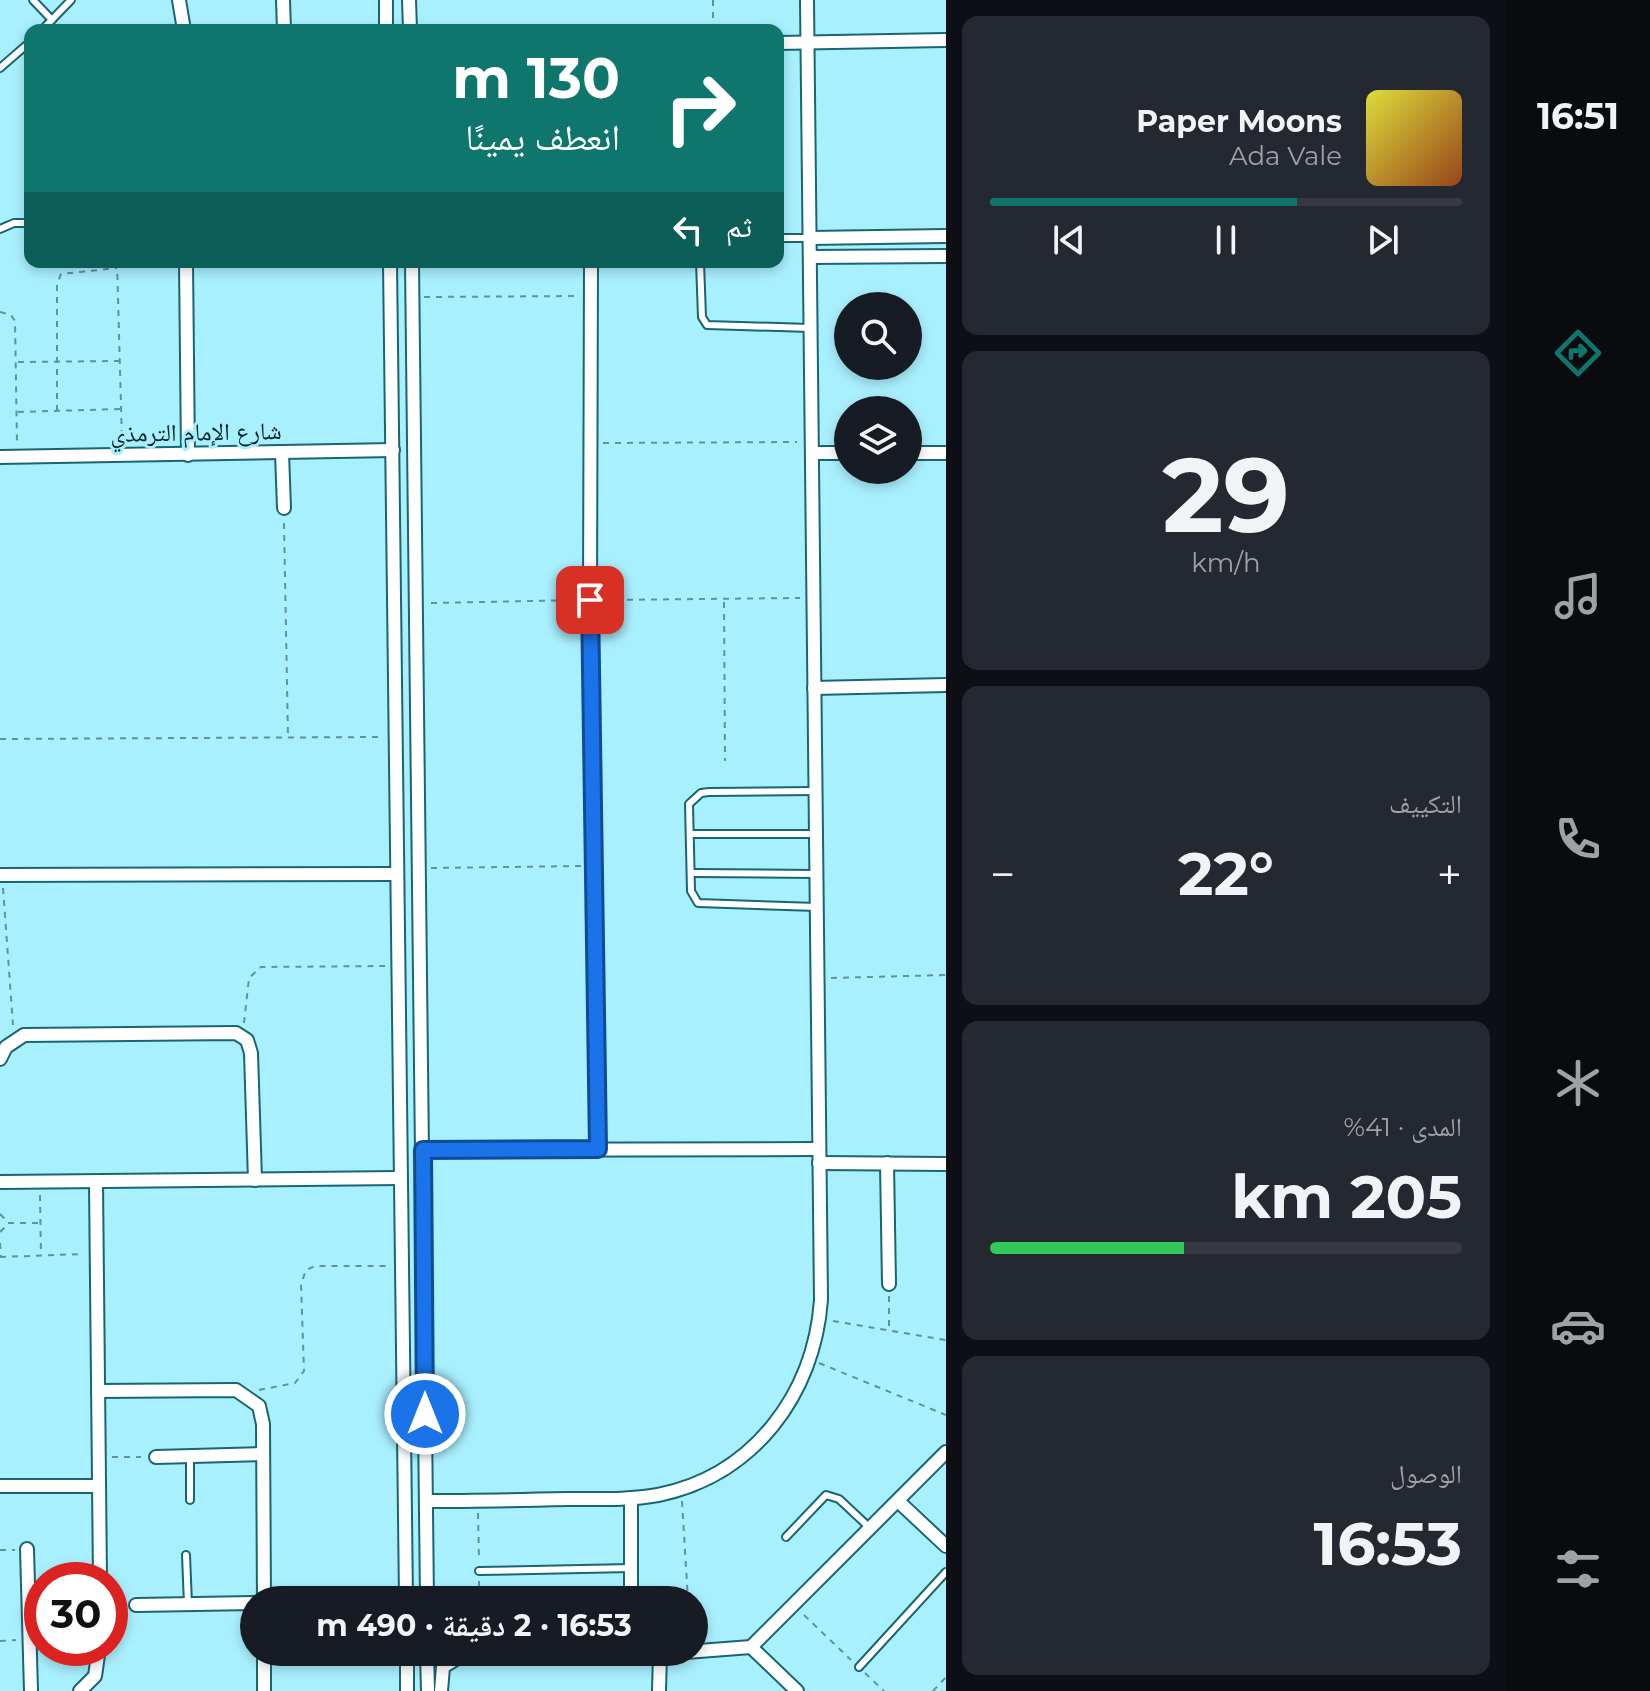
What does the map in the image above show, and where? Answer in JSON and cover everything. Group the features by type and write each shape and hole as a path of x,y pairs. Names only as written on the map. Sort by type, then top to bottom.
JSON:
{"street":[{"path":"179,0 183,24"},
{"path":"283,0 284,24"},
{"path":"386,0 386,24"},
{"path":"426,1501 631,1498 681,1489 706,1479 752,1449 787,1408 811,1360 820,1319 807,0"},
{"path":"410,1 410,24"},
{"path":"784,43 946,40"},
{"path":"809,238 946,236"},
{"path":"810,257 946,256"},
{"path":"186,268 188,455"},
{"path":"390,268 406,1586"},
{"path":"412,268 427,1586"},
{"path":"591,268 590,600 598,1149"},
{"path":"392,391 414,390"},
{"path":"812,447 834,451"},
{"name":"شارع الإمام الترمذي","path":"0,457 393,450"},
{"path":"282,453 284,508"},
{"path":"922,453 946,453"},
{"path":"393,514 414,515"},
{"path":"814,688 946,685"},
{"path":"395,789 417,789"},
{"path":"1,875 396,874"},
{"path":"396,940 419,940"},
{"path":"0,1059 14,1040 35,1034 230,1032 242,1036 251,1053 255,1180"},
{"path":"399,1074 422,1074"},
{"path":"423,1150 819,1149"},
{"path":"819,1163 946,1164"},
{"path":"887,1163 889,1284"},
{"path":"0,1182 400,1178"},
{"path":"96,1182 100,1562"},
{"path":"401,1237 424,1237"},
{"path":"98,1391 245,1393 259,1406 262,1415 264,1586"},
{"path":"404,1414 425,1414"},
{"path":"708,1652 751,1647 946,1453"},
{"path":"156,1457 263,1454"},
{"path":"0,1486 99,1486"},
{"path":"631,1498 631,1586"},
{"path":"898,1501 946,1546"},
{"path":"27,1549 27,1562"},
{"path":"406,1560 426,1560"},
{"path":"136,1605 240,1603"},
{"path":"751,1647 797,1691"},
{"path":"30,1666 31,1691"},
{"path":"80,1691 95,1676 96,1666"},
{"path":"264,1666 264,1691"},
{"path":"407,1666 407,1691"},
{"path":"427,1666 428,1691"},
{"path":"441,1691 445,1666"},
{"path":"659,1691 660,1666"}],"lane":[{"path":"33,0 52,20"},
{"path":"48,24 71,0"},
{"path":"0,68 24,47"},
{"path":"0,229 14,223 24,223"},
{"path":"784,238 809,238"},
{"path":"700,268 702,317 707,325 810,328"},
{"path":"815,791 701,793 689,804 693,898 705,906 817,907"},
{"path":"690,834 816,834"},
{"path":"691,873 816,874"},
{"path":"190,1456 190,1500"},
{"path":"786,1537 826,1495 839,1499 871,1529"},
{"path":"186,1555 188,1604"},
{"path":"479,1571 631,1568"},
{"path":"859,1667 946,1572"}],"path":[{"path":"713,0 713,24"},
{"path":"57,411 57,284 61,274 117,268 122,456"},
{"path":"413,297 591,295"},
{"path":"0,312 11,315 15,321 18,457"},
{"path":"17,362 119,361"},
{"path":"17,412 121,409"},
{"path":"590,443 812,447"},
{"path":"284,508 288,738"},
{"path":"415,603 813,598"},
{"path":"724,600 725,761"},
{"path":"0,739 395,737"},
{"path":"419,868 594,866"},
{"path":"1,875 14,1040"},
{"path":"242,1036 249,978 261,967 397,966"},
{"path":"817,978 946,975"},
{"path":"40,1182 41,1256"},
{"path":"0,1214 8,1223 41,1223"},
{"path":"0,1232 8,1223"},
{"path":"0,1243 0,1257 96,1254"},
{"path":"245,1393 295,1383 303,1376 301,1284 306,1270 315,1266 402,1265"},
{"path":"889,1284 889,1330"},
{"path":"820,1319 946,1340"},
{"path":"811,1360 946,1415"},
{"path":"98,1457 156,1457"},
{"path":"681,1489 687,1586"},
{"path":"478,1500 479,1586"},
{"path":"794,1606 884,1691"},
{"path":"0,1641 24,1640"},
{"path":"933,1691 946,1677"}],"route":[{"path":"425,1414 423,1150 598,1149 590,600"}]}
